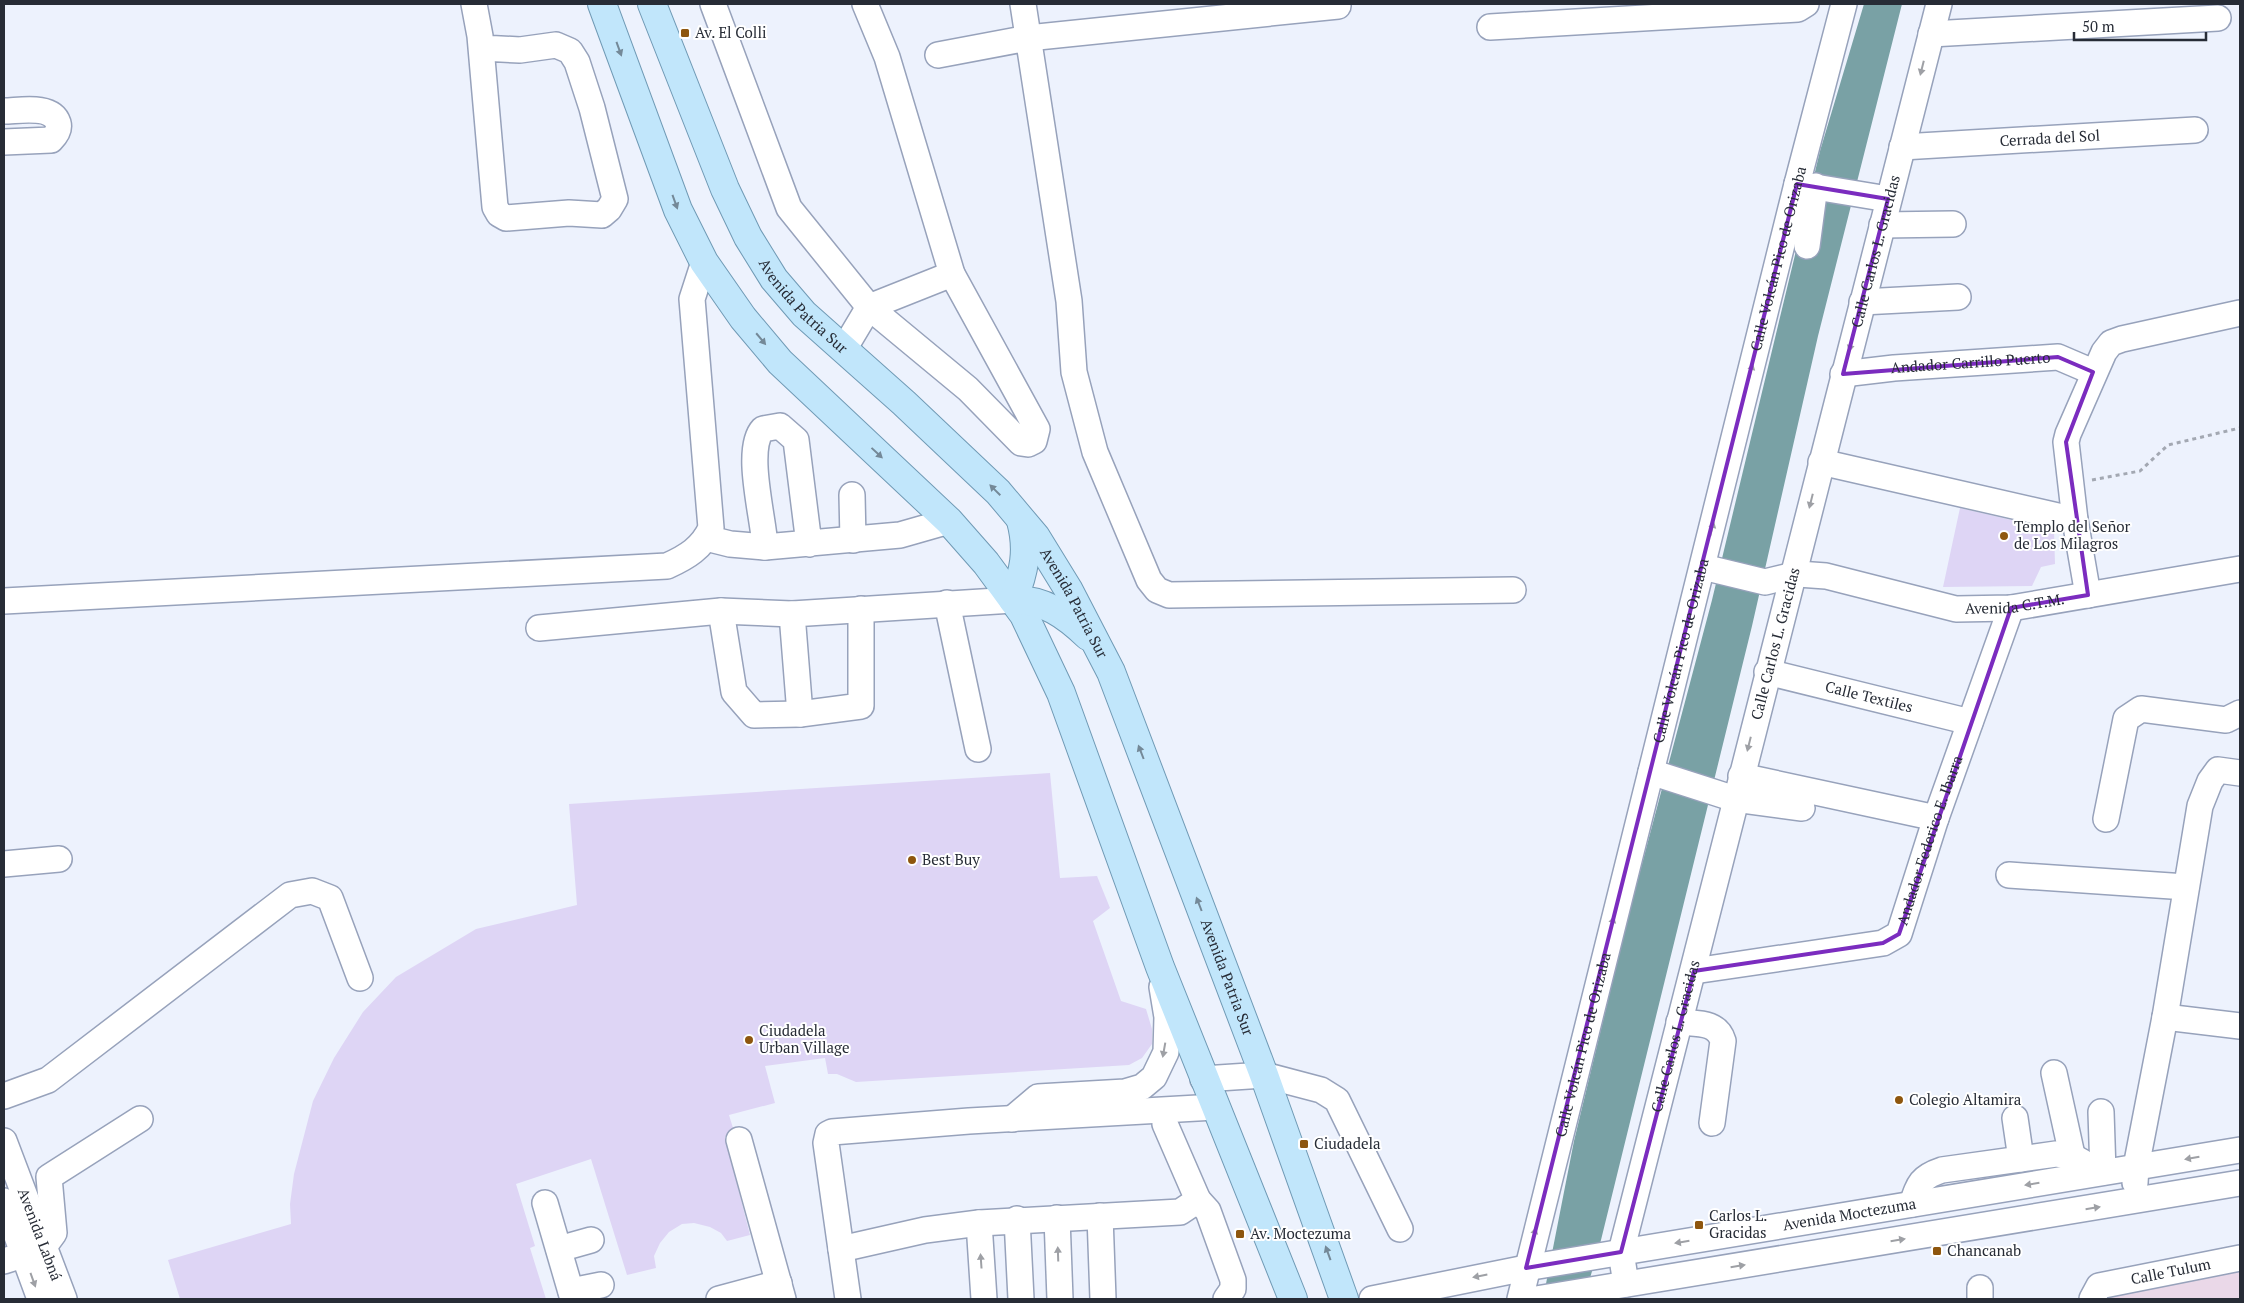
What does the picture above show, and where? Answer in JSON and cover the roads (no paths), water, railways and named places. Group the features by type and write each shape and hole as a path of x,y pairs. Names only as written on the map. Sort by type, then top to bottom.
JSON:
{"main road":[{"path":"602,4 678,210 704,262 743,318 780,362 949,521 986,563 1024,615 1061,693 1160,967 1203,1079 1293,1299"},
{"name":"Avenida Patria Sur","path":"652,4 725,189 748,237 774,279 804,314 998,492 1036,537 1068,589 1111,672 1264,1075 1344,1299"},
{"path":"1013,600 1024,572 1026,555 1025,538 1020,518"},
{"path":"1013,600 1029,599 1046,605 1072,621 1096,644"}],"street":[{"path":"462,4 465,23 481,42 520,50 556,46 570,51 577,62 592,108 615,199 609,209 602,215 569,212 506,218 496,211 481,42 474,4"},
{"path":"713,4 789,208 869,307 968,389 1021,443 1028,444 1034,441 1037,429 952,274 887,57 864,4"},
{"path":"1023,4 1069,301 1074,372 1095,452 1149,580 1156,590 1169,595 1513,590"},
{"path":"1490,27 1565,13 1798,9 1806,4"},
{"name":"Calle Volcán Pico de Orizaba","path":"1520,1299 1536,1266 1657,774 1806,185 1844,4"},
{"name":"Calle Carlos L. Gracidas","path":"1626,1284 1611,1254 1694,971 1726,797 1741,776 1882,225 1878,198 1902,147 1939,4"},
{"path":"938,55 1028,38 1338,6"},
{"path":"1931,34 2218,18"},
{"path":"4,111 47,111 56,118 59,126 57,134 51,140 4,142"},
{"name":"Cerrada del Sol","path":"1902,147 2196,130"},
{"path":"1807,246 1806,185 1878,198"},
{"path":"1882,225 1953,224"},
{"path":"4,601 668,566 684,559 699,547 706,538 710,528 692,300 704,262"},
{"path":"844,349 869,307 952,274"},
{"path":"1862,302 1958,297"},
{"path":"2088,595 2075,520 2066,442 2093,372 2104,352 2116,341 2240,313"},
{"name":"Andador Carrillo Puerto","path":"1843,374 1894,368 2058,357 2093,372"},
{"path":"765,547 755,447 759,433 763,428 780,426 796,440 809,544"},
{"path":"1821,462 2075,520"},
{"path":"852,495 853,540"},
{"path":"706,538 730,544 765,547 809,544 900,535 949,521"},
{"name":"Avenida C.T.M.","path":"1709,568 1766,582 1808,574 1826,576 1956,609 2011,608 2240,569"},
{"path":"539,628 721,611 792,614 1013,600"},
{"path":"947,603 978,749"},
{"name":"Andador Federico E. Ibarra","path":"1694,971 1883,943 1899,934 1936,818 2011,608"},
{"path":"721,611 734,692 754,715 800,714 861,706 860,609"},
{"path":"792,614 800,714"},
{"name":"Calle Textiles","path":"1767,672 1970,722"},
{"path":"2106,819 2126,719 2141,709 2236,718"},
{"path":"2135,1201 2136,1167 2165,1017 2200,806 2210,781 2218,770 2240,773"},
{"path":"1657,774 1726,797 1802,808"},
{"path":"1741,776 1936,818"},
{"path":"4,864 59,859"},
{"path":"2008,874 2186,887"},
{"path":"4,1096 48,1080 290,895 312,891 330,898 360,978"},
{"path":"1012,1118 1038,1097 1125,1092 1142,1087 1154,1077 1166,1052 1166,1017 1160,967"},
{"path":"2165,1017 2240,1026"},
{"path":"1679,1022 1712,1026 1720,1031 1723,1040 1712,1123"},
{"path":"2054,1073 2072,1155"},
{"path":"1203,1079 1264,1075 1322,1090 1337,1100 1400,1228"},
{"path":"848,1299 826,1143 828,1134 836,1131 862,1128 1215,1107"},
{"path":"2099,1172 2101,1112"},
{"path":"2015,1118 2021,1159"},
{"path":"23,1254 54,1233 49,1177 140,1119"},
{"path":"1166,1124 1198,1200 1208,1211 1233,1280 1233,1290 1226,1299"},
{"path":"718,1299 781,1291 739,1140"},
{"name":"Avenida Labná","path":"4,1142 23,1254 64,1299"},
{"name":"Avenida Moctezuma","path":"1372,1299 1536,1266 2240,1150"},
{"path":"1912,1204 1918,1185 1917,1176 1942,1170 2056,1154 2072,1155 2099,1172"},
{"path":"1536,1299 1626,1284 1653,1289 2240,1183"},
{"path":"842,1249 916,1232 978,1223 1017,1219 1180,1212 1198,1200"},
{"name":"Avenida Labná","path":"4,1201 40,1299"},
{"path":"545,1203 572,1295 601,1285"},
{"path":"1100,1216 1103,1299"},
{"path":"1057,1218 1060,1299"},
{"path":"1017,1219 1021,1299"},
{"path":"978,1223 984,1299"},
{"path":"559,1249 591,1240"},
{"path":"1653,1289 1656,1246"},
{"name":"Calle Tulum","path":"2096,1292 2240,1258"}],"place":[{"name":"Av. El Colli","path":"685,33"},
{"name":"Templo del Señor de Los Milagros","path":"2004,536"},
{"name":"Best Buy","path":"912,860"},
{"name":"Ciudadela Urban Village","path":"749,1040"},
{"name":"Colegio Altamira","path":"1899,1100"},
{"name":"Ciudadela","path":"1304,1144"},
{"name":"Carlos L. Gracidas","path":"1699,1225"},
{"name":"Av. Moctezuma","path":"1240,1234"},
{"name":"Chancanab","path":"1937,1251"}]}
